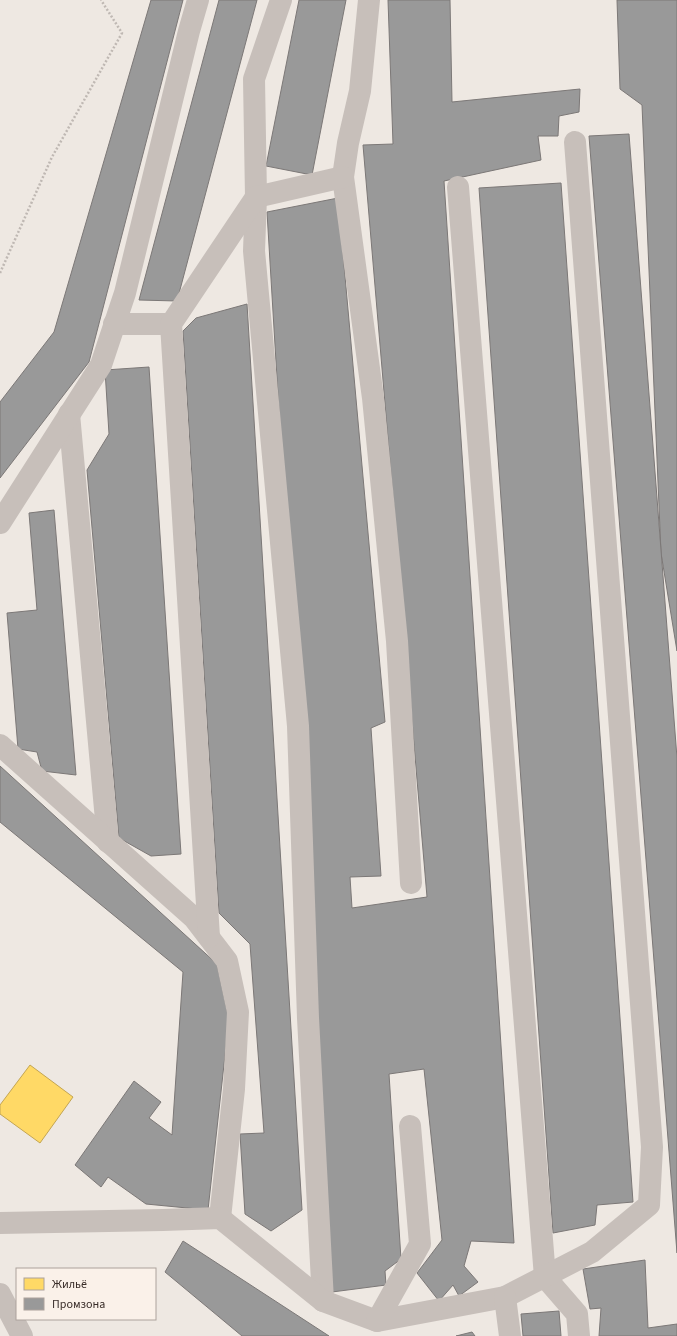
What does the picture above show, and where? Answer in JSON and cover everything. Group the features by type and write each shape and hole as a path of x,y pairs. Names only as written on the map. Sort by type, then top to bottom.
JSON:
{"street":[{"path":"0,523 100,365 126,292 189,31 198,0"},
{"path":"280,0 254,79 256,197 254,251 298,726 308,1018 323,1301"},
{"path":"369,0 360,91 348,143 343,178 373,398 397,641 411,883"},
{"path":"0,1223 220,1218 323,1301 377,1321 504,1297 592,1252 649,1205 652,1147 575,142"},
{"path":"209,937 171,324 256,197 343,178"},
{"path":"458,187 545,1277 577,1314 579,1336"},
{"path":"114,324 171,324"},
{"path":"69,414 108,842"},
{"path":"0,745 194,918 228,961 238,1012 234,1089 220,1218"},
{"path":"377,1321 420,1244 410,1126"},
{"path":"0,1294 22,1336"},
{"path":"504,1297 510,1336"}],"path":[{"path":"0,273 52,157 122,33 101,0"}],"building: Жильё":[{"path":"30,1065 73,1097 40,1143 0,1114 0,1105"}],"building: Промзона":[{"path":"151,0 183,0 89,362 0,478 0,402 54,332"},
{"path":"219,0 257,0 177,301 139,300"},
{"path":"299,0 346,0 312,175 266,166"},
{"path":"388,0 450,0 452,102 580,89 579,112 559,116 558,136 538,136 541,160 444,181 514,1243 471,1241 464,1266 478,1282 459,1296 453,1285 439,1301 417,1273 442,1240 424,1069 389,1074 401,1259 385,1271 386,1285 332,1292 267,212 338,198 385,722 371,728 381,876 350,877 352,908 427,897 363,145 393,144"},
{"path":"617,0 677,0 677,651 661,553 642,105 620,89"},
{"path":"629,134 677,758 677,1253 589,136"},
{"path":"561,183 633,1202 597,1205 595,1225 553,1233 479,188"},
{"path":"247,304 302,1210 271,1231 245,1214 240,1134 264,1133 250,944 219,913 183,331 196,318"},
{"path":"149,367 181,854 151,856 119,838 87,470 109,434 105,370"},
{"path":"54,510 76,775 42,771 37,752 18,749 7,613 37,610 29,513"},
{"path":"0,766 217,964 229,1019 208,1210 146,1204 108,1177 101,1187 75,1165 134,1081 161,1102 149,1118 172,1135 183,972 0,822"},
{"path":"183,1241 329,1336 242,1336 165,1272"},
{"path":"645,1260 648,1328 677,1324 677,1336 599,1336 601,1308 590,1309 583,1269"},
{"path":"559,1311 561,1336 523,1336 521,1314"},
{"path":"472,1332 475,1336 456,1336"}]}
